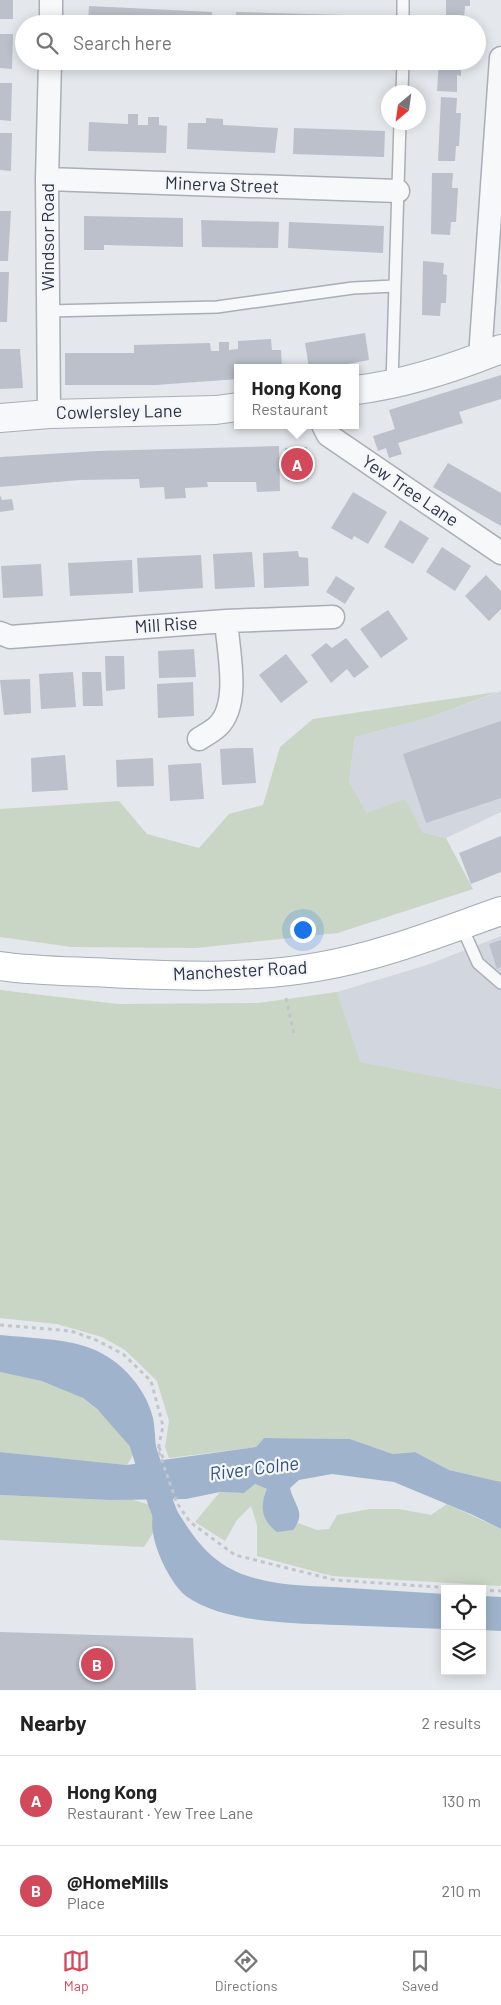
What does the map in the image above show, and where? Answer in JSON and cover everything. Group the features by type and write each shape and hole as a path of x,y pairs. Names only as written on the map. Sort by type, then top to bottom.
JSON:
{"main road":[{"name":"Manchester Road","path":"0,966 25,969 157,975 266,973 318,967 384,951 501,912"}],"street":[{"path":"51,0 51,15"},
{"path":"359,390 392,386 491,353 501,58"},
{"name":"Windsor Road","path":"48,414 47,179 50,70"},
{"name":"Minerva Street","path":"47,179 398,191"},
{"name":"Cowlersley Lane","path":"0,418 48,414 216,410 234,408"},
{"name":"Yew Tree Lane","path":"325,429 328,435 501,553"},
{"name":"Mill Rise","path":"0,633 10,637 226,621 333,617"},
{"path":"198,739 219,726 232,694 226,621"}],"lane":[{"path":"403,0 403,15"},
{"path":"402,85 403,70"},
{"path":"392,386 400,130"},
{"path":"48,311 217,306 352,288 394,286"},
{"path":"461,925 478,963 501,983"}],"path":[{"path":"0,1325 71,1331 96,1340 123,1354 150,1381 163,1426 159,1448 177,1502 190,1522 235,1555 335,1580 441,1587"},
{"path":"159,1448 164,1458"},
{"path":"486,1590 501,1591"}],"shaded area":[{"path":"501,691 501,812 446,838 422,832 367,813 349,782 355,737 431,717"},
{"path":"501,936 501,1089 359,1062 337,992 427,965"}],"green space":[{"path":"497,692 431,717 355,737 349,782 367,813 405,799 422,832 446,838 473,889 338,933 196,948 72,947 0,937 0,809 119,801 147,834 199,848 229,814 263,805 280,747 313,719"},
{"path":"0,990 118,1004 258,1003 337,992 360,1062 501,1089 501,1482 449,1470 415,1452 393,1454 350,1439 264,1438 256,1447 169,1458 165,1447 169,1421 157,1381 125,1350 102,1337 57,1324 0,1318"},
{"path":"0,1372 55,1384 84,1399 118,1431 135,1452 127,1465 0,1452"},
{"path":"255,1484 267,1489 292,1530 298,1523 317,1530 329,1529 337,1515 370,1509 399,1509 431,1515 447,1504 501,1529 501,1586 332,1576 257,1556 257,1525 251,1506 237,1520 225,1541 195,1522 220,1492 244,1493"},
{"path":"0,1495 109,1500 131,1499 153,1506 153,1533 144,1547 0,1540"}],"water":[{"path":"0,1335 74,1343 96,1350 118,1364 136,1383 149,1406 154,1422 156,1449 146,1454 135,1452 97,1409 83,1398 42,1381 0,1372"},
{"path":"264,1438 350,1439 393,1454 415,1452 449,1470 501,1482 501,1529 473,1515 394,1482 332,1474 299,1480 290,1488 298,1509 299,1518 293,1530 277,1532 268,1523 263,1513 263,1502 267,1489 255,1484 244,1493 220,1492 186,1499 109,1500 0,1495 0,1452 127,1465 256,1447"},
{"path":"160,1501 172,1503 203,1548 231,1569 247,1576 298,1585 441,1594 441,1629 259,1620 219,1612 201,1605 180,1591 161,1559 152,1527 153,1506"},
{"path":"486,1596 501,1597 501,1631 486,1630"}],"building":[{"path":"0,0 13,0 13,19 0,19"},
{"path":"446,0 470,0 470,6 465,6 464,15 446,15"},
{"path":"89,6 212,12 212,15 88,15"},
{"path":"236,12 343,15 236,15"},
{"path":"0,34 13,34 12,69 0,68"},
{"path":"438,70 461,70 461,76 457,75 457,92 437,91"},
{"path":"0,83 12,83 11,121 0,120"},
{"path":"441,97 457,98 456,113 461,113 459,146 456,146 455,161 438,161"},
{"path":"128,114 138,114 138,125 148,125 148,117 159,117 159,125 167,126 166,153 88,151 89,122 128,124"},
{"path":"206,118 223,119 223,125 278,128 275,153 187,149 188,123 206,123"},
{"path":"294,128 385,131 384,157 293,154"},
{"path":"0,133 12,133 11,171 0,170"},
{"path":"432,173 453,173 452,188 458,188 456,222 451,222 450,235 431,234"},
{"path":"0,211 11,211 8,261 0,261"},
{"path":"84,216 183,218 183,247 104,245 104,250 84,250"},
{"path":"201,220 279,222 278,248 202,247"},
{"path":"289,222 384,226 383,253 288,248"},
{"path":"423,261 444,263 443,274 447,275 446,303 441,303 440,316 422,315"},
{"path":"0,272 9,272 7,322 0,322"},
{"path":"365,333 369,360 347,364 308,364 305,343"},
{"path":"271,339 272,350 281,350 282,364 234,364 234,379 156,385 65,385 65,353 134,353 134,345 210,343 211,351 219,351 219,342 229,342 229,350 238,349 238,341"},
{"path":"0,349 20,349 23,388 0,389"},
{"path":"501,375 501,399 459,412 463,423 398,443 402,454 389,458 386,448 378,451 373,436 395,429 389,410"},
{"path":"279,446 280,491 257,492 256,482 207,482 208,487 185,488 186,498 165,499 164,487 140,488 139,479 79,480 0,487 0,457 97,451"},
{"path":"307,447 309,479 288,481 285,448"},
{"path":"448,463 501,493 501,526 433,487"},
{"path":"353,492 387,512 368,544 354,536 352,540 331,528"},
{"path":"0,495 2,500 12,499 14,510 0,512"},
{"path":"400,520 429,538 413,564 384,547"},
{"path":"442,547 471,566 455,591 426,572"},
{"path":"298,551 299,557 308,558 309,586 264,588 263,553"},
{"path":"252,552 255,587 215,589 213,554"},
{"path":"201,555 203,588 139,592 137,558"},
{"path":"132,560 133,593 70,596 68,563"},
{"path":"41,564 43,596 3,598 1,566"},
{"path":"486,575 501,591 501,609 489,621 465,596"},
{"path":"336,576 355,588 345,604 326,592"},
{"path":"388,610 408,639 381,658 360,629"},
{"path":"346,638 369,667 354,678 347,669 331,683 311,655 326,643 332,648"},
{"path":"194,649 196,677 159,678 158,651"},
{"path":"286,654 308,682 281,703 259,675"},
{"path":"105,656 124,656 125,689 106,691"},
{"path":"73,672 76,707 41,709 39,674"},
{"path":"82,672 101,672 103,706 83,706"},
{"path":"30,679 31,713 4,715 0,680"},
{"path":"193,682 194,716 158,718 157,684"},
{"path":"501,721 501,798 426,823 403,754"},
{"path":"253,748 256,783 222,785 220,749"},
{"path":"65,755 68,790 32,792 31,758"},
{"path":"153,758 154,786 117,787 116,760"},
{"path":"201,763 204,799 170,801 168,765"},
{"path":"501,836 501,872 471,884 459,853"},
{"path":"501,940 501,967 497,969 489,944"},
{"path":"0,1632 193,1638 196,1690 0,1690"}],"waterway":[{"name":"River Colne","path":"135,1421 160,1501 172,1532"}],"place":[{"name":"Hong Kong","path":"297,464"},
{"name":"@HomeMills","path":"97,1664"}]}
